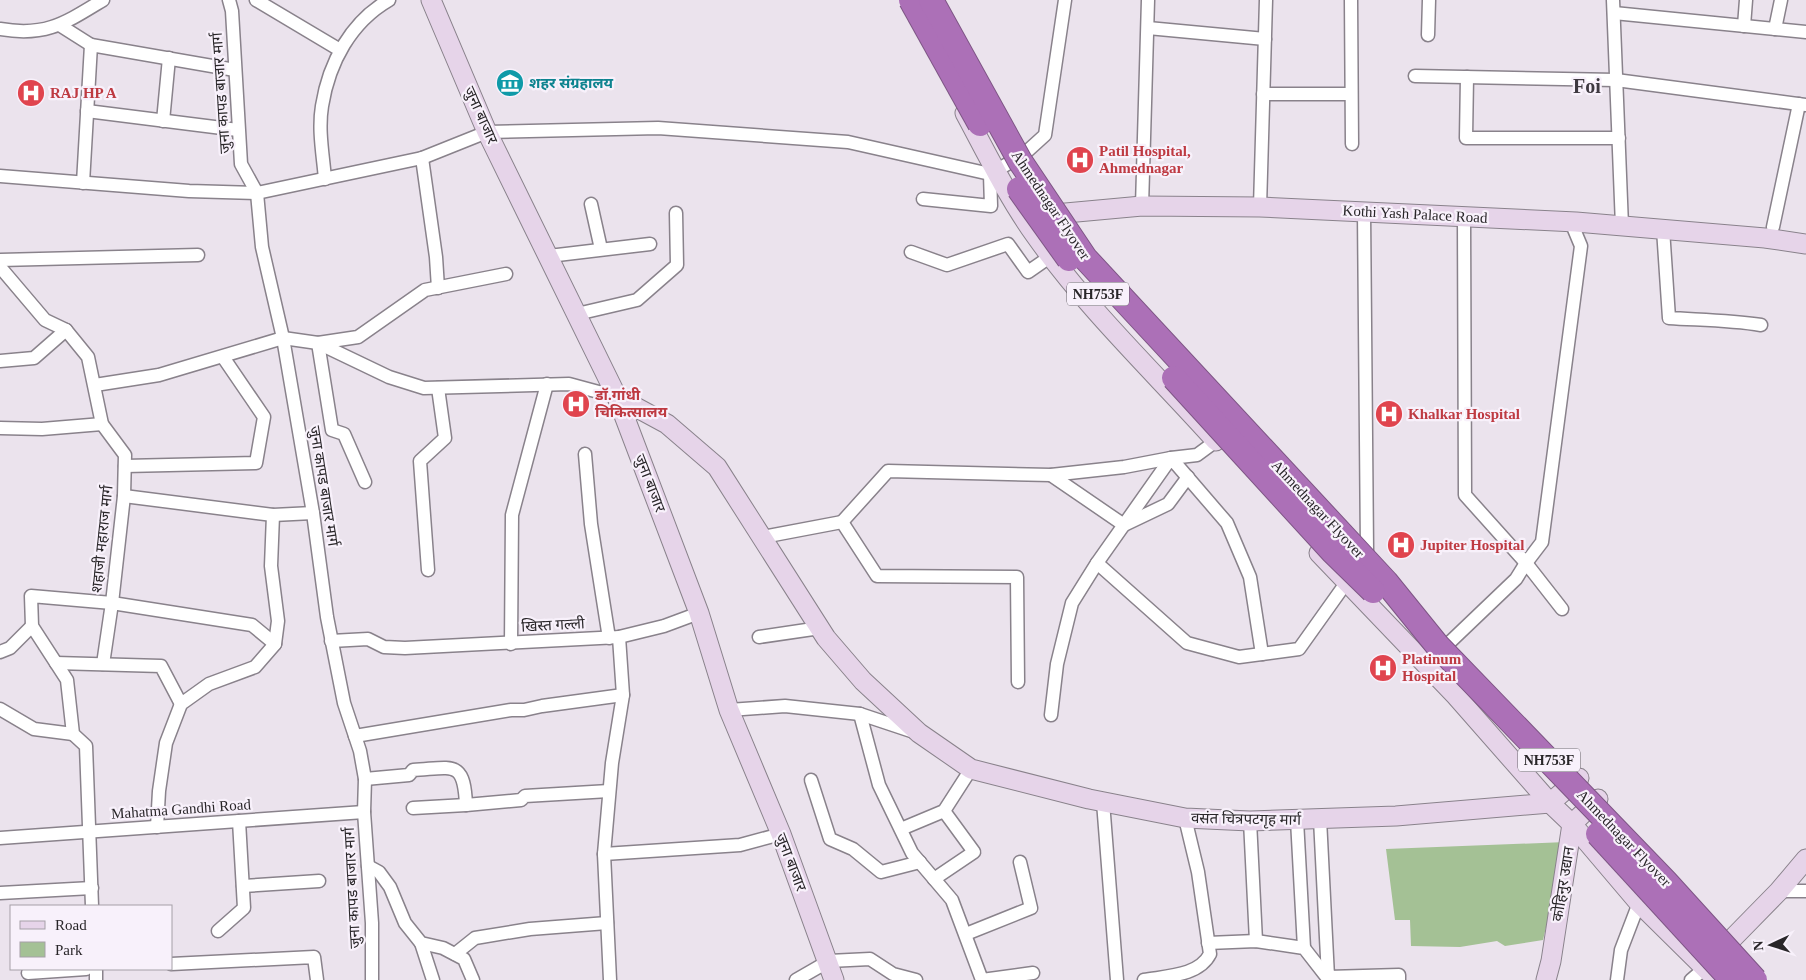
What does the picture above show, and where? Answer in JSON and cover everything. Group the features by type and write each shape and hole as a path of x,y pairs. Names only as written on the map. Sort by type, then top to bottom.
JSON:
{"highway":[{"name":"Ahmednagar Flyover","path":"912,0 1020,191 1049,234 1092,288 1327,545 1359,576 1732,980"},
{"name":"Ahmednagar Flyover","path":"931,0 1020,161 1085,258 1386,582 1437,645 1665,881 1755,980"}],"street":[{"path":"0,29 22,33 61,26 103,0"},
{"name":"जुना कापड बाजार मार्ग","path":"229,0 232,11 241,164 256,193 262,247 283,338 313,513 332,641 344,703 365,779 364,812 372,980"},
{"path":"256,0 340,50"},
{"path":"325,179 320,131 322,106 340,50 366,15 389,0"},
{"name":"जुना बाजार","path":"431,0 487,132 617,397 699,613 729,710 781,834 834,980"},
{"path":"904,0 993,173 1051,256 1101,318 1346,583 1456,696 1550,803 1572,824 1639,903 1711,974 1691,980"},
{"path":"941,0 1023,155 1056,205 1123,291 1368,551 1449,644 1579,778 1766,980"},
{"path":"0,176 190,192 256,193 422,158 487,132 658,128 848,142 993,173 1023,155 1045,135 1065,0"},
{"path":"1142,206 1148,0"},
{"path":"1260,207 1266,0"},
{"path":"1351,0 1352,144"},
{"path":"1428,35 1429,0"},
{"path":"1744,26 1746,0"},
{"path":"1775,29 1781,0"},
{"path":"1622,226 1614,6 1744,26 1806,32"},
{"path":"61,26 91,45 235,70"},
{"path":"1148,28 1265,39"},
{"path":"83,183 91,45"},
{"path":"163,121 169,58"},
{"path":"1416,76 1616,80 1802,104 1773,228"},
{"path":"1467,77 1466,138 1619,138"},
{"path":"1263,94 1351,94"},
{"path":"87,111 238,130"},
{"path":"422,158 436,257 438,288"},
{"path":"991,206 993,173"},
{"path":"923,198 1019,211"},
{"path":"592,204 601,250"},
{"name":"Kothi Yash Palace Road","path":"1019,211 1056,205 1260,207 1570,222 1765,238 1806,244"},
{"path":"577,314 638,300 677,265 676,212"},
{"path":"1364,212 1368,551"},
{"path":"1464,217 1465,495 1526,563 1562,609"},
{"path":"1449,644 1516,579 1542,542 1581,246 1570,222"},
{"path":"1662,229 1669,318 1724,320 1761,325"},
{"path":"549,256 650,244"},
{"path":"911,252 947,265 1008,244 1028,272 1051,256"},
{"path":"0,260 198,255"},
{"name":"शहाजी महाराज मार्ग","path":"0,267 45,320 66,330 88,357 102,424 125,455 124,496 112,603 31,596 32,626"},
{"path":"318,344 358,337 425,290 506,274"},
{"path":"0,361 34,358 66,330"},
{"path":"95,385 159,376 283,338 318,344 389,377 424,388 569,384 617,397"},
{"path":"318,344 332,430 344,434 365,482"},
{"path":"125,466 256,462 264,417 223,357"},
{"path":"511,644 512,515 547,384"},
{"path":"428,570 420,461 445,438 438,388"},
{"name":"वसंत चित्रपटगृह मार्ग","path":"617,397 667,424 718,467 820,628 863,680 918,733 971,768 1104,802 1185,818 1250,821 1396,816 1550,803"},
{"path":"0,428 42,429 102,424"},
{"path":"763,537 842,522 888,471 1051,475 1124,467 1197,455 1216,441"},
{"path":"585,454 591,524 614,638 623,695 609,791 604,854 610,980"},
{"path":"1171,458 1227,523 1250,578 1262,654"},
{"path":"1052,715 1058,664 1072,603 1097,563 1171,458"},
{"path":"1051,475 1124,525"},
{"path":"1124,525 1168,504 1188,477"},
{"path":"124,496 273,515 313,513"},
{"path":"157,827 159,791 166,743 181,704 210,684 255,667 275,644 278,621 271,566 273,515"},
{"path":"842,522 877,576 1018,577 1018,682"},
{"path":"1097,563 1187,643 1239,657 1298,649 1346,583"},
{"path":"104,664 112,603 252,626 275,644"},
{"name":"खिस्त गल्ली","path":"332,641 368,640 384,646 405,648 614,638 664,626 699,613"},
{"path":"0,652 10,648 32,626 67,680 73,734"},
{"path":"759,637 820,628"},
{"path":"56,664 161,666 181,704"},
{"path":"354,736 511,710 524,710 623,695"},
{"path":"729,710 785,706 860,714 918,733"},
{"path":"0,709 34,729 73,734 86,746 92,905"},
{"path":"860,714 879,784 912,853 952,900 982,980 1032,973"},
{"path":"365,779 410,775 413,770 452,768 462,775 465,782 466,805"},
{"path":"901,829 944,811 971,768"},
{"path":"1550,803 1579,778"},
{"path":"811,780 830,839 853,849 881,872 920,862"},
{"path":"412,808 522,800 525,796 609,791"},
{"path":"1572,824 1598,799"},
{"path":"1104,802 1117,980"},
{"path":"934,879 974,852 944,811"},
{"name":"Mahatma Gandhi Road","path":"0,838 364,812"},
{"path":"1144,980 1187,976 1206,963 1210,954 1198,872 1185,818"},
{"path":"1320,819 1329,979"},
{"path":"1297,820 1304,948 1329,979"},
{"path":"1250,821 1256,942"},
{"path":"218,931 244,908 239,822"},
{"name":"कोहिनुर उद्यान","path":"1546,980 1551,961 1572,824"},
{"path":"604,854 740,845 781,834"},
{"path":"1730,940 1779,891 1806,859"},
{"path":"966,934 1031,908 1020,862"},
{"path":"368,866 379,872 390,887 406,923 421,943 433,980"},
{"path":"243,886 319,881"},
{"path":"0,894 92,888"},
{"path":"1779,891 1806,892"},
{"path":"1617,980 1621,950 1639,903"},
{"path":"455,954 476,938 530,929 607,923"},
{"path":"1208,943 1256,942 1304,948"},
{"path":"421,943 443,948 464,959 473,980"},
{"path":"172,964 314,957 317,980"},
{"path":"796,980 828,961 870,959 893,974 916,980"},
{"path":"28,973 72,970"},
{"path":"1329,979 1399,975 1399,980"}],"green space":[{"path":"1566,842 1543,940 1505,946 1497,941 1460,947 1411,946 1410,920 1395,920 1386,849"}],"place":[{"name":"शहर संग्रहालय","path":"510,83"},
{"name":"RAJ HP A","path":"31,93"},
{"name":"Patil Hospital, Ahmednagar","path":"1080,160"},
{"name":"डॉ.गांधी चिकित्सालय","path":"576,404"},
{"name":"Khalkar Hospital","path":"1389,414"},
{"name":"Jupiter Hospital","path":"1401,545"},
{"name":"Platinum Hospital","path":"1383,668"}],"district":[{"name":"Foi","path":"1587,86"}]}
